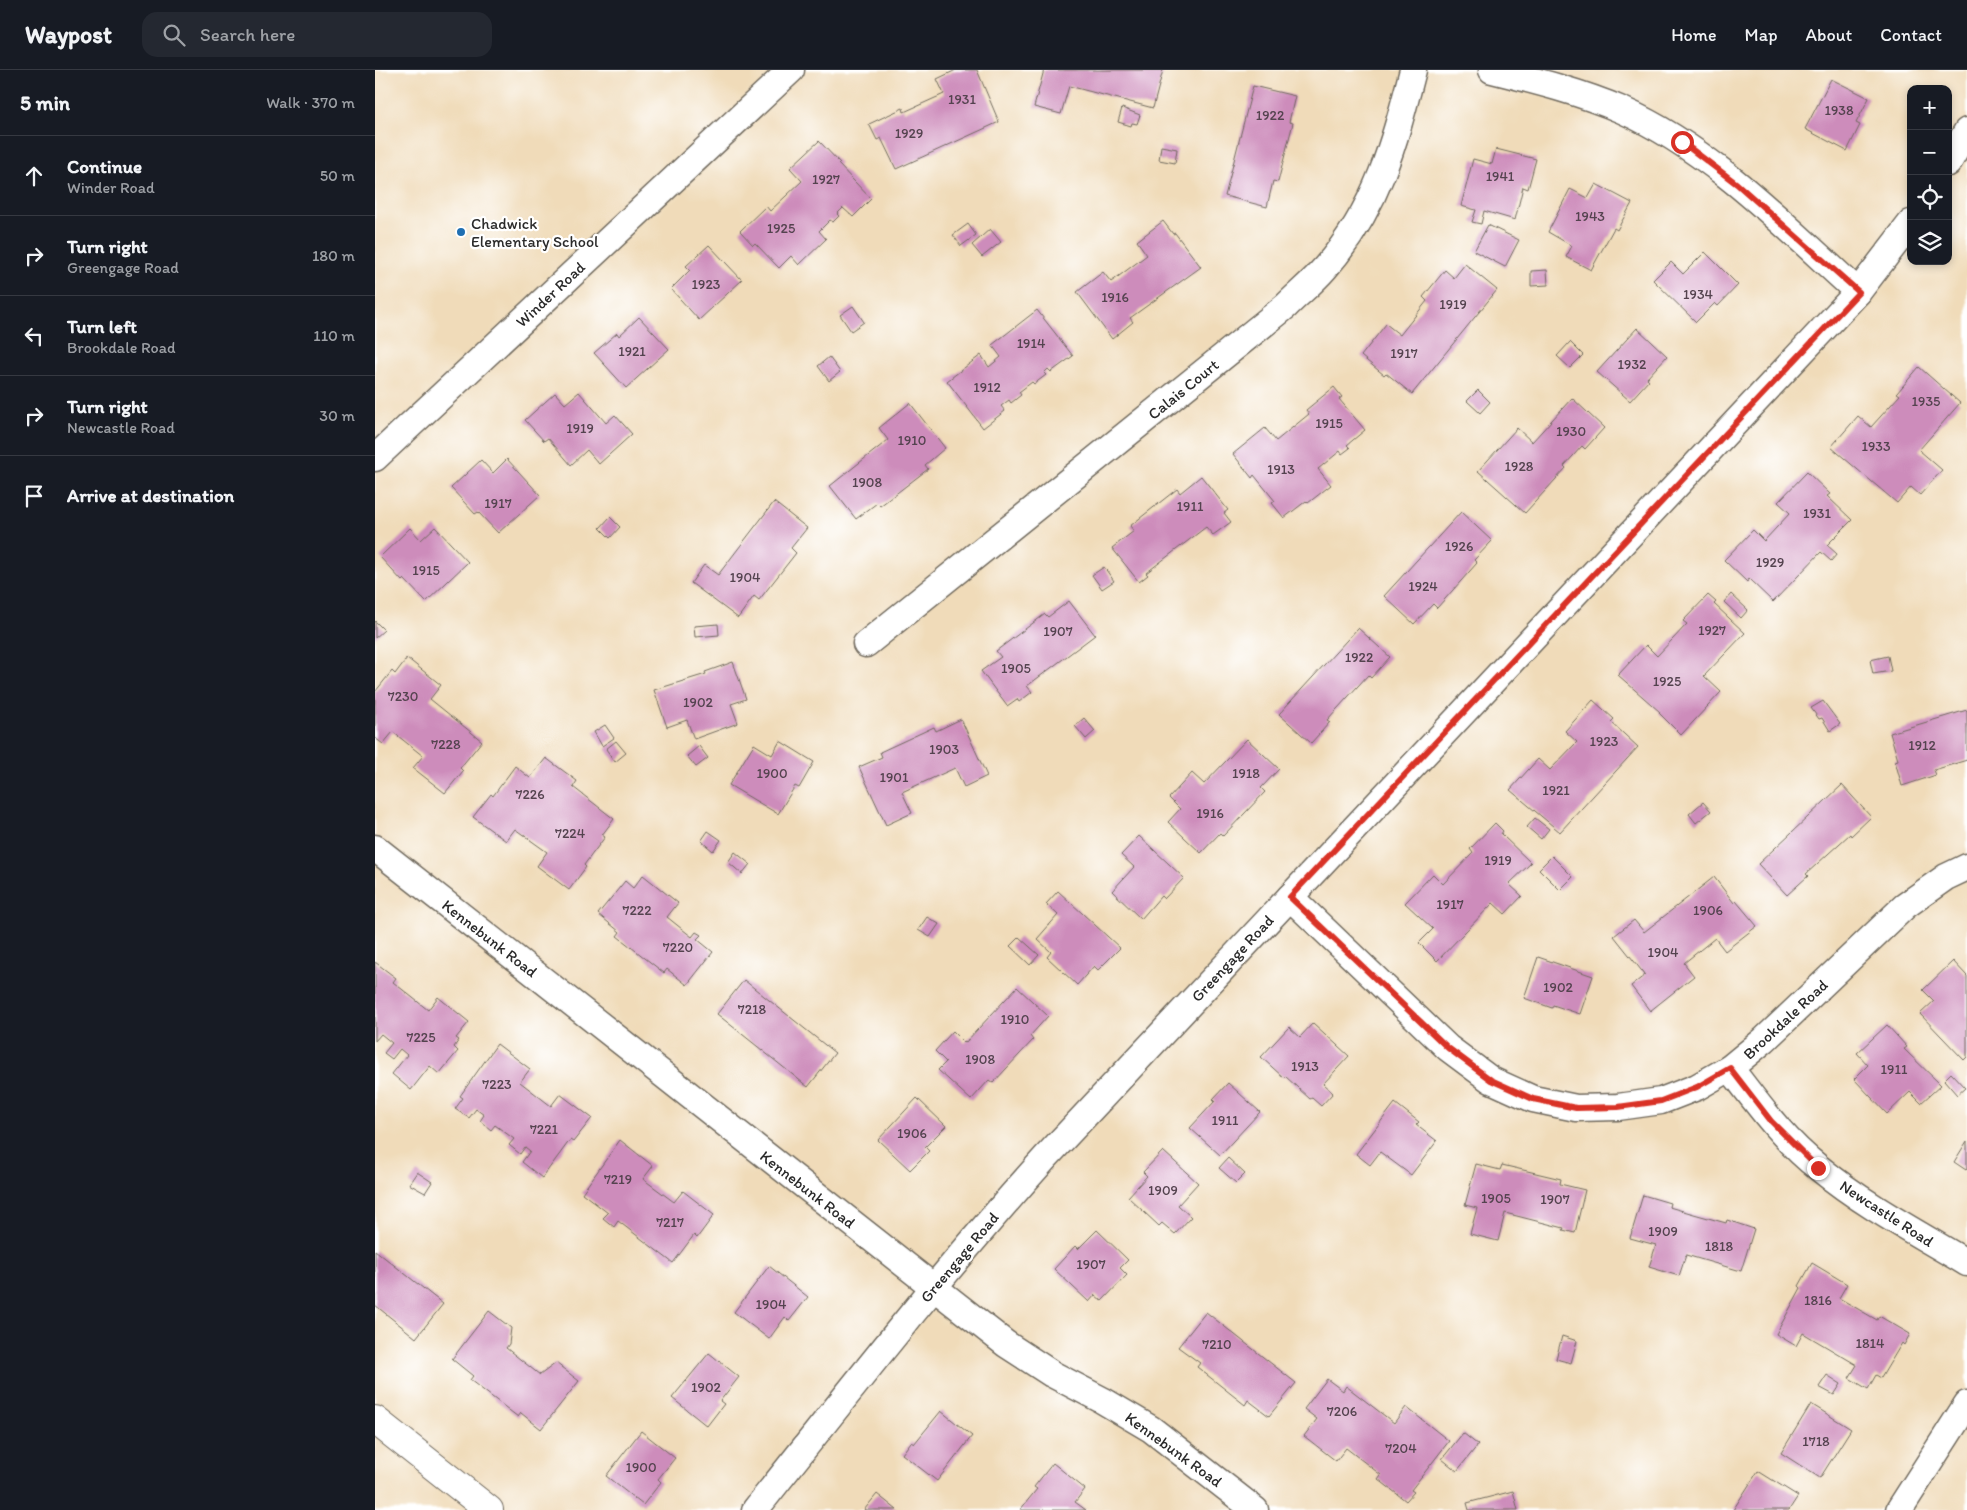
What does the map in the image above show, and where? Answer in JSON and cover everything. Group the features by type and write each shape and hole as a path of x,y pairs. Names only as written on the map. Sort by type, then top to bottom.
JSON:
{"street":[{"name":"Winder Road","path":"375,458 791,70"},
{"name":"Calais Court","path":"866,644 1286,306 1325,268 1355,228 1378,186 1395,140 1413,70"},
{"path":"1492,70 1556,87 1622,110 1682,142 1737,184 1859,292"},
{"path":"1952,156 1967,131"},
{"name":"Greengage Road","path":"755,1510 932,1287 1046,1157 1859,292 1907,228"},
{"name":"Kennebunk Road","path":"375,848 1006,1344 1052,1374 1102,1400 1151,1429 1255,1510"},
{"name":"Brookdale Road","path":"1290,897 1448,1048 1491,1080 1533,1099 1576,1108 1618,1107 1661,1101 1697,1087 1730,1068 1764,1040 1905,906 1946,877 1967,867"},
{"name":"Newcastle Road","path":"1730,1068 1771,1121 1818,1168 1871,1205 1967,1263"},
{"path":"1899,1510 1967,1404"},
{"path":"375,1420 489,1510"}],"building":[{"path":"956,70 977,70 999,122 896,169 881,138 877,140 869,124 903,108 904,112 944,94 937,79"},
{"path":"1044,70 1163,70 1153,108 1069,86 1061,114 1034,107"},
{"path":"1831,79 1869,98 1856,123 1860,125 1847,151 1805,129"},
{"path":"1253,86 1295,96 1289,122 1293,123 1278,182 1273,181 1267,207 1225,196"},
{"path":"1122,108 1140,115 1137,124 1132,123 1131,126 1118,122"},
{"path":"819,141 871,199 853,217 843,208 833,222 830,220 819,231 826,239 799,265 791,256 779,268 755,243 753,245 740,231 766,206 770,211 802,181 790,168"},
{"path":"1161,146 1177,149 1175,163 1159,160"},
{"path":"1496,149 1536,159 1528,189 1523,187 1515,220 1484,211 1481,224 1472,222 1476,210 1461,206 1473,159 1492,164"},
{"path":"1596,184 1632,203 1617,230 1614,228 1591,270 1566,257 1572,246 1548,232 1570,189 1588,198"},
{"path":"1163,221 1173,234 1175,233 1201,267 1130,318 1133,322 1112,339 1077,292 1103,272 1111,282 1147,255 1137,241"},
{"path":"968,224 976,235 961,246 953,235"},
{"path":"1488,225 1519,240 1505,267 1474,251"},
{"path":"990,229 1001,242 982,257 972,245"},
{"path":"709,245 742,280 699,320 671,289 690,270 686,266"},
{"path":"1705,252 1738,285 1718,306 1715,303 1696,322 1653,280 1671,262 1683,274"},
{"path":"1465,264 1497,290 1412,394 1361,356 1386,324 1400,335 1427,301 1423,297 1445,270 1454,278"},
{"path":"1547,270 1548,285 1531,286 1531,271"},
{"path":"853,306 864,322 851,331 840,315"},
{"path":"1037,310 1073,356 1051,372 1048,369 1044,373 1046,375 1034,384 1032,382 1019,392 1021,395 1011,403 1009,400 1001,406 1005,411 983,428 947,381 981,355 989,367 1001,357 992,345"},
{"path":"639,317 669,349 626,388 594,353 617,333 619,336"},
{"path":"1637,328 1667,356 1630,401 1597,372"},
{"path":"1570,342 1583,355 1570,368 1557,356"},
{"path":"829,357 840,372 829,381 818,366"},
{"path":"1919,367 1960,403 1919,450 1942,470 1920,495 1911,487 1897,503 1831,447 1858,416 1871,427 1900,395 1897,393"},
{"path":"1334,387 1342,397 1339,399 1365,430 1347,445 1350,448 1342,454 1340,451 1318,469 1331,485 1308,503 1306,501 1284,518 1272,503 1275,501 1254,475 1252,478 1233,454 1265,428 1276,441 1309,414 1306,410"},
{"path":"1478,390 1490,402 1480,413 1467,401"},
{"path":"579,392 606,423 615,415 632,434 599,464 587,450 571,465 548,438 544,441 525,420 555,393 565,404"},
{"path":"1572,398 1604,428 1585,449 1582,446 1564,466 1566,468 1525,513 1478,471 1517,428 1532,442"},
{"path":"910,403 945,448 925,465 928,469 880,506 877,503 856,519 830,486 888,440 879,428"},
{"path":"507,459 540,495 498,533 478,512 475,514 451,488 481,460 493,473"},
{"path":"1807,472 1830,494 1827,496 1852,520 1827,545 1837,554 1831,561 1821,552 1773,602 1749,579 1747,582 1724,560 1753,530 1764,541 1790,513 1778,502"},
{"path":"1201,476 1228,510 1224,513 1231,522 1213,535 1206,527 1146,573 1148,575 1139,582 1112,548 1134,531 1130,526 1177,489 1180,493"},
{"path":"774,502 807,528 791,548 796,553 759,600 754,596 738,618 691,583 704,565 718,575"},
{"path":"1461,512 1492,541 1474,560 1477,563 1437,608 1433,604 1414,624 1384,596"},
{"path":"610,517 620,527 610,538 600,528"},
{"path":"435,527 468,562 426,602 404,579 402,581 380,557 410,528 421,540"},
{"path":"1104,567 1114,581 1102,589 1092,575"},
{"path":"1731,594 1748,610 1741,618 1724,602"},
{"path":"1708,595 1716,602 1714,604 1745,633 1704,676 1721,692 1681,735 1660,712 1618,675 1646,645 1657,656 1687,624 1683,621"},
{"path":"1069,601 1095,635 1027,686 1032,692 1019,702 1017,699 1007,706 981,671 1001,657 996,651 1045,614 1048,617"},
{"path":"375,621 384,630 375,638"},
{"path":"718,624 719,635 695,637 694,626"},
{"path":"1358,628 1390,657 1371,678 1368,675 1327,720 1330,722 1311,743 1279,714"},
{"path":"1888,656 1891,671 1873,674 1870,660"},
{"path":"407,658 441,685 430,699 482,741 460,768 463,771 445,793 413,768 423,756 393,732 383,744 375,738 375,692 392,671 395,674"},
{"path":"733,662 746,699 731,704 738,723 694,739 687,720 667,727 654,690 706,674 705,672"},
{"path":"1593,700 1614,719 1611,722 1638,747 1560,832 1510,790 1538,759 1550,770 1577,742 1565,731"},
{"path":"1823,701 1840,724 1830,731 1822,718 1819,719 1811,708"},
{"path":"1967,710 1967,760 1934,770 1936,775 1902,786 1895,761 1898,760 1890,733"},
{"path":"1084,718 1095,731 1086,739 1075,726"},
{"path":"961,719 987,776 964,787 955,768 902,792 912,813 886,825 859,767 882,757 880,752 934,727 936,731"},
{"path":"605,725 614,738 602,746 594,732"},
{"path":"1247,739 1279,769 1261,788 1265,792 1223,836 1220,833 1201,853 1168,822 1180,809 1169,798 1192,773 1204,784"},
{"path":"616,741 626,753 615,762 606,749"},
{"path":"780,741 814,762 799,788 795,786 778,814 729,785 754,744 772,755"},
{"path":"699,746 708,758 696,767 687,756"},
{"path":"546,758 577,781 573,787 614,819 602,835 605,837 584,865 586,867 569,890 537,866 547,852 515,829 506,841 473,817 491,794 493,796 515,766 530,778"},
{"path":"1842,785 1871,817 1806,874 1808,876 1787,895 1758,864"},
{"path":"1703,802 1711,811 1696,823 1689,814"},
{"path":"1535,818 1549,829 1541,839 1527,827"},
{"path":"1495,823 1503,831 1501,834 1531,863 1509,884 1522,896 1505,914 1493,903 1437,961 1419,943 1433,929 1405,903 1433,874 1443,884 1473,853 1470,849"},
{"path":"708,831 721,840 713,851 701,841"},
{"path":"1139,836 1184,878 1164,899 1161,896 1141,919 1112,891 1134,867 1121,855"},
{"path":"735,852 750,864 742,874 728,862"},
{"path":"1552,856 1573,877 1560,890 1539,869"},
{"path":"643,875 678,903 667,917 692,937 696,932 701,935 697,939 713,952 687,985 667,969 664,973 617,936 620,932 598,914 625,881 633,888"},
{"path":"1714,877 1734,903 1736,901 1757,926 1725,951 1715,938 1684,963 1694,976 1650,1011 1631,986 1645,975 1614,936 1634,920 1644,932"},
{"path":"1058,891 1120,948 1098,970 1094,966 1077,985 1047,957 1051,952 1037,939 1058,915 1046,904"},
{"path":"927,917 939,924 930,937 918,930"},
{"path":"1019,937 1039,955 1030,965 1010,946"},
{"path":"1538,957 1593,976 1580,1014 1553,1005 1552,1008 1524,998"},
{"path":"1953,961 1967,976 1967,1057 1964,1060 1920,1014 1934,1001 1923,990"},
{"path":"375,962 396,978 393,982 428,1010 438,997 469,1022 456,1038 459,1040 454,1047 458,1051 439,1074 430,1066 411,1090 392,1074 407,1055 400,1049 392,1059 384,1053 392,1043 381,1034 375,1041"},
{"path":"744,980 835,1053 808,1087 717,1014"},
{"path":"1017,987 1048,1016 1030,1036 1033,1040 993,1083 989,1080 971,1100 938,1070 946,1062 935,1051 953,1031 965,1043"},
{"path":"1313,1023 1349,1056 1323,1084 1333,1093 1321,1106 1312,1098 1310,1099 1285,1076 1284,1078 1261,1057 1289,1027 1300,1037"},
{"path":"1887,1025 1907,1047 1904,1049 1941,1085 1921,1103 1910,1092 1887,1114 1854,1079 1868,1065 1857,1053"},
{"path":"497,1044 530,1069 520,1082 551,1106 560,1094 592,1118 573,1142 570,1140 542,1178 522,1162 530,1151 525,1147 520,1154 509,1145 514,1139 495,1125 491,1130 480,1121 484,1115 476,1109 469,1118 455,1109 463,1098 460,1096"},
{"path":"1951,1073 1965,1088 1957,1095 1944,1080"},
{"path":"1228,1083 1260,1112 1220,1155 1190,1128 1215,1101 1213,1099"},
{"path":"917,1098 946,1126 925,1147 929,1151 910,1170 878,1140"},
{"path":"1395,1103 1419,1122 1416,1125 1437,1141 1411,1175 1380,1152 1370,1165 1356,1154"},
{"path":"620,1140 653,1166 643,1179 674,1202 683,1191 714,1215 697,1238 694,1235 673,1263 618,1221 614,1227 603,1218 608,1213 582,1193"},
{"path":"1967,1141 1967,1169 1966,1170 1954,1162"},
{"path":"1163,1151 1198,1183 1178,1205 1191,1217 1175,1234 1162,1223 1159,1226 1128,1197 1147,1176 1143,1172"},
{"path":"1228,1158 1245,1174 1236,1183 1219,1168"},
{"path":"1476,1164 1500,1170 1502,1165 1561,1179 1560,1184 1585,1190 1575,1233 1563,1230 1564,1228 1505,1213 1498,1241 1470,1234 1477,1208 1465,1205"},
{"path":"417,1172 432,1182 425,1193 409,1184"},
{"path":"1643,1195 1670,1203 1669,1207 1726,1223 1727,1220 1754,1229 1741,1271 1686,1255 1679,1276 1649,1267 1656,1245 1630,1238"},
{"path":"1097,1230 1128,1260 1120,1268 1127,1275 1102,1301 1095,1295 1089,1302 1054,1269 1075,1246 1078,1249"},
{"path":"375,1250 443,1304 416,1338 375,1305"},
{"path":"1812,1263 1847,1284 1839,1298 1877,1320 1879,1316 1910,1334 1904,1345 1902,1343 1881,1378 1876,1375 1868,1389 1849,1378 1857,1365 1803,1333 1796,1346 1776,1334"},
{"path":"769,1266 808,1297 789,1321 785,1317 769,1339 734,1312"},
{"path":"489,1311 511,1328 509,1344 506,1348 540,1375 556,1363 579,1381 541,1429 521,1413 518,1417 470,1380 473,1376 452,1359"},
{"path":"1206,1312 1296,1383 1269,1416 1248,1400 1245,1405 1197,1367 1200,1363 1178,1347"},
{"path":"1562,1336 1577,1341 1571,1363 1556,1359"},
{"path":"709,1353 739,1377 720,1401 724,1404 707,1426 672,1398"},
{"path":"1827,1375 1841,1384 1834,1395 1819,1387"},
{"path":"1327,1379 1343,1391 1346,1386 1394,1423 1406,1407 1449,1441 1411,1490 1414,1492 1406,1501 1378,1479 1381,1475 1346,1448 1336,1461 1304,1436 1317,1419 1304,1409"},
{"path":"1811,1404 1851,1429 1820,1478 1781,1453"},
{"path":"941,1411 972,1436 937,1481 902,1454 911,1442 914,1444"},
{"path":"641,1431 675,1458 658,1479 661,1482 643,1505 606,1476"},
{"path":"1463,1433 1478,1445 1457,1471 1442,1459"},
{"path":"1053,1463 1085,1489 1075,1502 1086,1510 1020,1510 1037,1489 1034,1487"},
{"path":"1758,1471 1798,1496 1789,1510 1733,1510"},
{"path":"1513,1491 1518,1510 1469,1510 1467,1503"},
{"path":"877,1494 897,1510 864,1510"}],"place":[{"name":"Chadwick Elementary School","path":"461,232"}],"route":[{"path":"1682,142 1737,184 1859,292 1290,897 1448,1048 1491,1080 1533,1099 1576,1108 1618,1107 1661,1101 1697,1087 1730,1068 1771,1121 1818,1168"}]}
